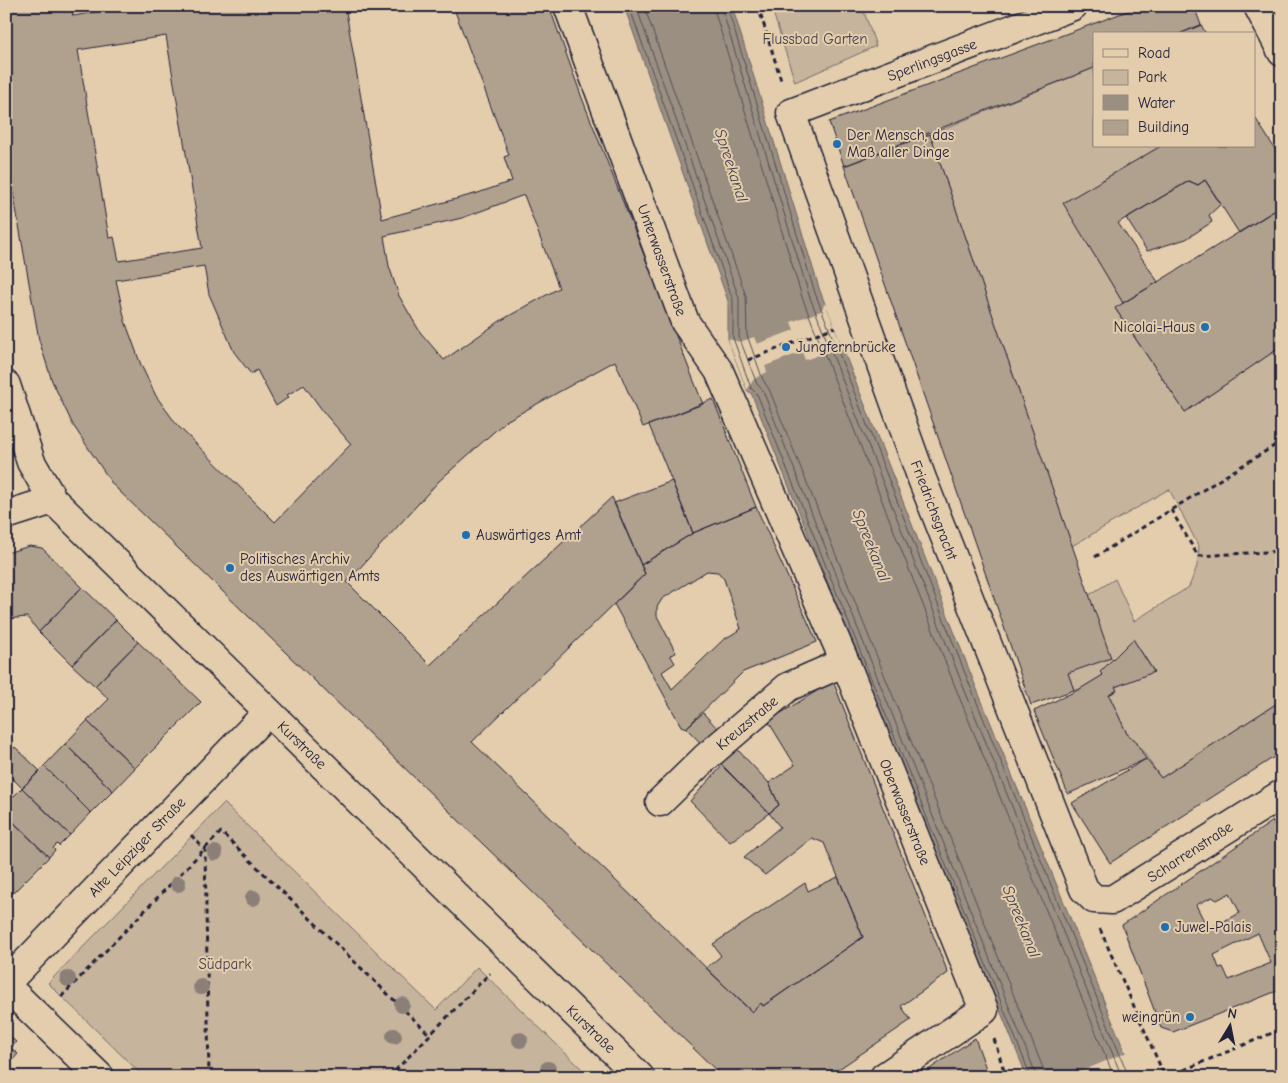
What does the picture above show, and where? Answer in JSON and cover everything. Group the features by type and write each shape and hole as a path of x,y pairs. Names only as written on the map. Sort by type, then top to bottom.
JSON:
{"street":[{"name":"Unterwasserstraße","path":"568,6 685,322 719,372 824,614"},
{"name":"Sperlingsgasse","path":"792,112 1073,6"},
{"path":"1258,6 1282,52"},
{"name":"Friedrichsgracht","path":"792,112 922,479 1084,889 1094,899"},
{"name":"Kurstraße","path":"6,386 30,462 53,500 640,1077"},
{"path":"6,515 53,500"},
{"name":"Oberwasserstraße","path":"824,614 846,662 984,1010"},
{"name":"Kreuzstraße","path":"660,802 705,758 788,687 846,662"},
{"name":"Alte Leipziger Straße","path":"6,985 268,712"},
{"name":"Scharrenstraße","path":"1094,899 1112,900 1128,892 1282,794"},
{"path":"6,985 100,1077"},
{"path":"884,1077 984,1010"}],"path":[{"path":"758,6 792,112"},
{"path":"747,361 831,329"},
{"path":"1094,557 1282,441"},
{"path":"1171,510 1198,556 1282,551"},
{"path":"55,1003 221,832 430,1035"},
{"path":"199,844 204,850 209,1077"},
{"path":"1094,899 1101,932 1166,1077 1282,1029"},
{"path":"389,1077 511,950"},
{"path":"984,1010 1006,1077"}],"green space":[{"name":"Flussbad Garten","path":"771,6 862,6 876,46 795,82"},
{"path":"1093,68 1093,148 1158,148 1064,203 1123,303 1115,309 1185,412 1282,346 1282,700 1161,778 1135,740 1127,734 1109,695 1116,691 1115,687 1154,671 1133,639 1101,672 1103,675 1080,689 1074,690 1068,673 1089,595 1115,579 1134,621 1189,587 1197,566 1199,547 1169,489 1072,546 930,134"},
{"name":"Südpark","path":"224,803 436,1010 477,967 590,1077 144,1077 48,983"}],"water":[{"name":"Spreekanal","path":"624,6 732,6 820,291 974,682 1135,1077 1027,1077 752,395 747,390 728,339 728,301"}],"pier":[{"name":"Jungfernbrücke","path":"825,303 843,349 835,349 805,360 802,352 765,366 767,372 754,379 747,390 728,339 740,342 754,337 757,344 794,330 791,322 821,311"},
{"path":"1127,1052 1137,1077 1068,1077"}],"building":[{"path":"6,6 71,6 73,16 131,6 345,6 382,219 478,193 512,181 504,157 509,155 453,6 549,6 582,98 703,404 643,427 615,361 506,421 439,481 347,582 430,665 612,497 645,574 472,742 752,1012 761,1003 763,1006 863,937 824,843 812,838 765,875 744,857 780,827 769,813 779,805 769,783 795,765 768,721 833,681 948,973 901,1006 911,1020 827,1077 723,1077 113,485 73,425 52,381 39,340 6,151","holes":["166,36 202,248 119,261 114,237 109,238 78,50","524,195 559,288 500,321 444,360 420,332 399,296 389,266 384,236 462,218","204,266 209,294 234,352 251,374 257,370 276,406 289,397 287,395 304,385 325,414 351,444 275,522 177,425 156,396 141,365 125,321 116,280"]},
{"path":"1141,6 1194,6 1201,25 1184,32 1093,32 1093,68 844,166 829,122"},
{"path":"1201,25 1205,32 1184,32"},
{"path":"1256,119 1282,160 1282,206 1239,233 1205,180 1198,185 1189,181 1118,223 1158,282 1123,303 1063,203 1158,148 1256,148"},
{"path":"930,134 1111,658 1068,673 1074,690 1031,705 844,166"},
{"path":"1205,180 1221,204 1209,215 1212,222 1186,239 1147,251 1126,218 1189,181 1198,185"},
{"name":"Nicolai-Haus","path":"1282,206 1282,346 1185,412 1115,308"},
{"path":"713,399 756,507 693,533 649,425"},
{"path":"672,481 693,533 641,565 614,503"},
{"path":"756,507 817,642 743,672 686,728 681,726 614,604 645,574 641,565 693,533","holes":["707,571 718,572 724,579 741,629 723,640 672,689 662,672 675,663 670,655 676,653 657,616 657,607 662,599"]},
{"path":"30,546 42,548 82,587 39,632 27,617 6,619 6,553"},
{"path":"82,587 116,620 72,665 39,632"},
{"path":"116,620 138,642 95,686 72,665"},
{"path":"1133,639 1154,672 1115,687 1117,690 1109,695 1127,734 1135,740 1146,759 1068,794 1034,711 1080,689 1103,675 1100,672"},
{"path":"138,642 201,702 135,768 87,721 109,699 95,686"},
{"path":"1282,700 1282,752 1110,863 1072,803 1146,759 1161,778"},
{"path":"703,713 769,783 779,805 769,813 686,728"},
{"path":"87,721 135,768 113,791 65,744"},
{"path":"65,744 113,791 91,813 44,766"},
{"path":"15,747 40,771 22,788 6,772 6,756"},
{"path":"44,766 91,813 70,835 22,788"},
{"path":"722,766 769,813 730,842 690,801"},
{"path":"22,788 70,835 59,846 57,844 53,848 55,850 49,857 6,815 6,804"},
{"path":"6,815 49,857 6,900"},
{"name":"Juwel-Palais","path":"1273,821 1282,840 1282,989 1173,1032 1161,1028 1122,925","holes":["1230,893 1240,913 1208,929 1196,905 1212,897 1217,900","1258,933 1271,963 1229,980 1223,967 1219,968 1214,955"]},
{"path":"838,877 863,937 763,1006 761,1003 752,1012 706,968 721,956 713,944 805,883 808,891"},
{"path":"6,1033 16,1042 11,1048 18,1054 9,1064 22,1077 6,1077"},
{"path":"975,1038 989,1077 918,1077"}],"place":[{"name":"Der Mensch, das Maß aller Dinge","path":"837,144"},
{"name":"Nicolai-Haus","path":"1205,327"},
{"name":"Jungfernbrücke","path":"786,347"},
{"name":"Auswärtiges Amt","path":"466,535"},
{"name":"Politisches Archiv des Auswärtigen Amts","path":"230,568"},
{"name":"Juwel-Palais","path":"1165,927"},
{"name":"weingrün","path":"1190,1017"}]}
